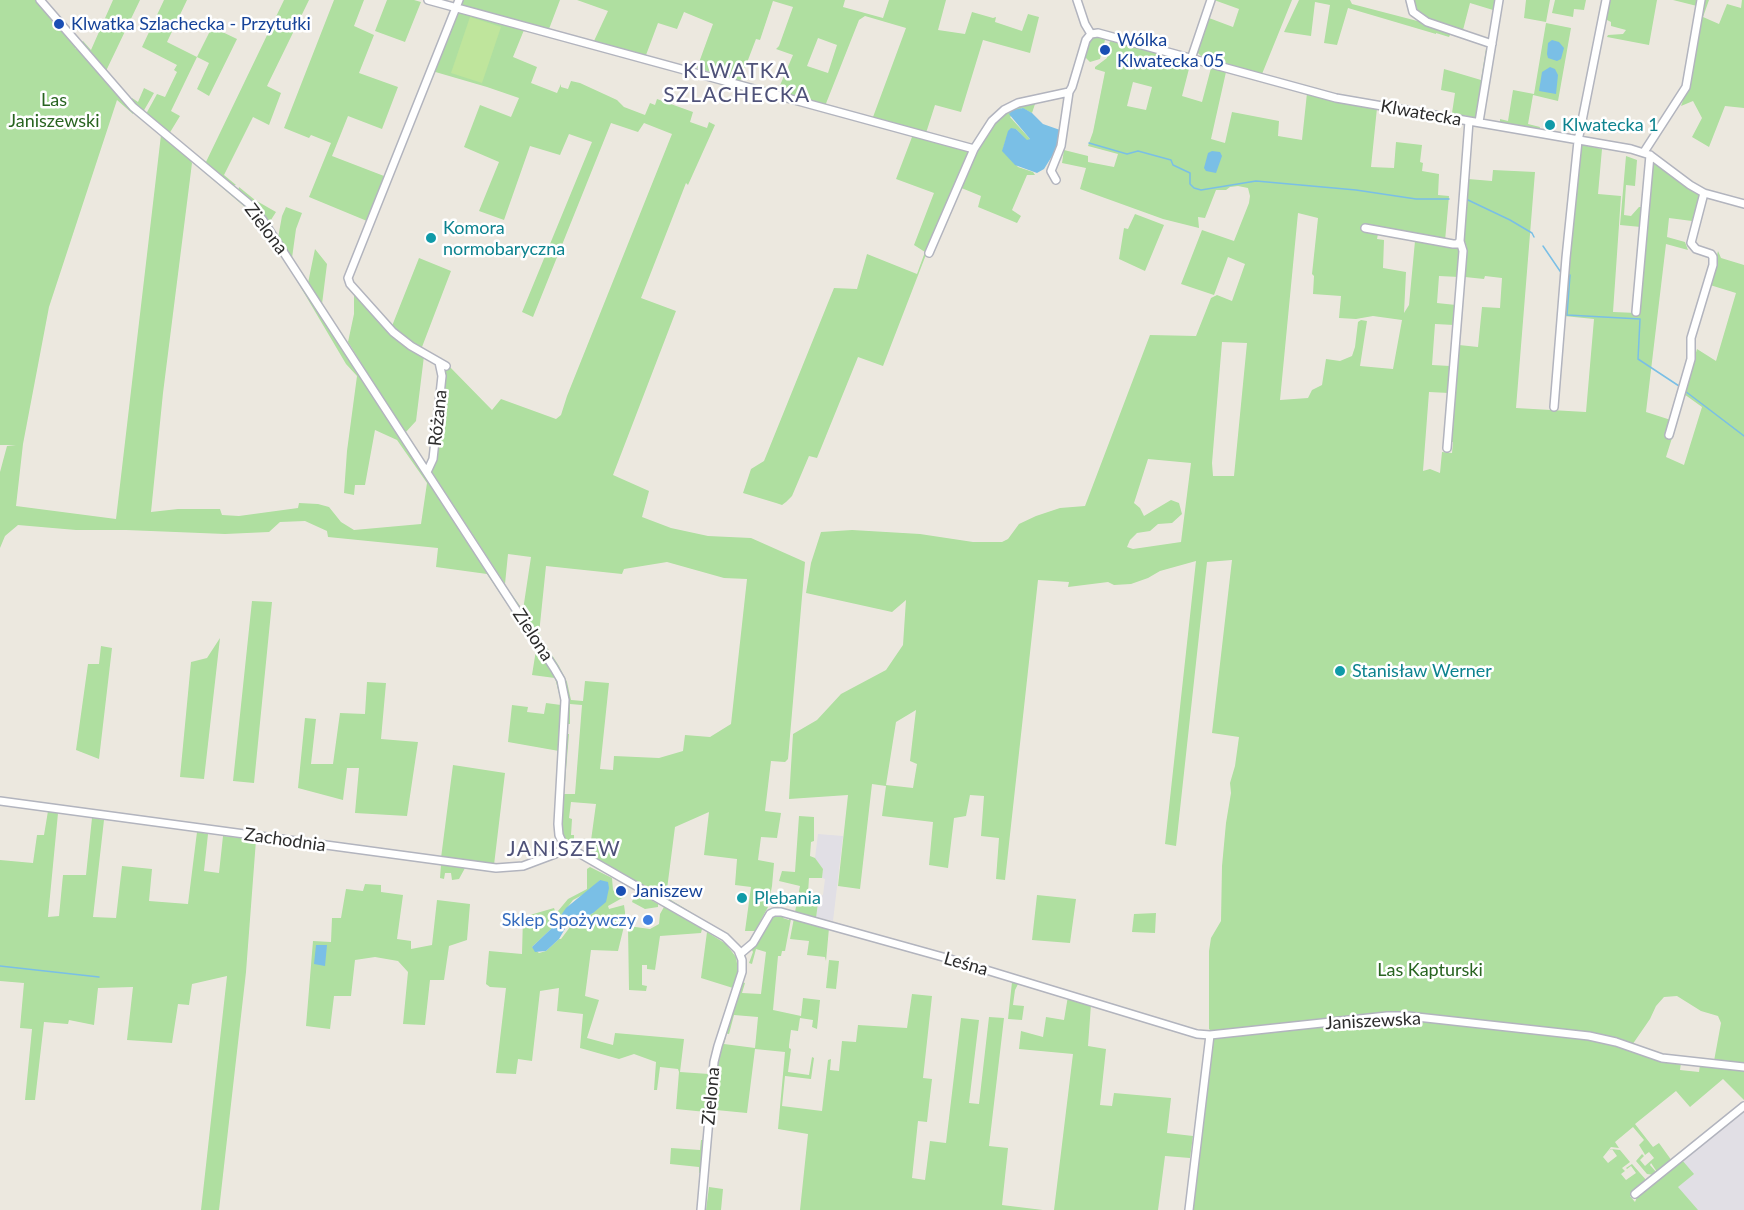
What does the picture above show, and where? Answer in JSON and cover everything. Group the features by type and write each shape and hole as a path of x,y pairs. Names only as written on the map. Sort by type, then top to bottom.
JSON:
{"street":[{"name":"Zielona","path":"40,0 118,90 150,122 248,203 262,219 561,680 566,711 558,824 559,836 566,847"},
{"path":"428,0 457,4 974,148"},
{"path":"1056,180 1051,171 1061,146 1069,92 1090,34 1077,0"},
{"path":"1191,59 1211,0"},
{"path":"1410,0 1413,12 1426,22 1492,44"},
{"path":"1479,122 1499,0"},
{"path":"1554,407 1578,141 1606,0"},
{"path":"1636,312 1647,153 1686,87 1701,0"},
{"name":"Różana","path":"427,472 431,467 434,447 442,364 411,346 393,332 350,284 348,278 457,4"},
{"name":"Klwatecka","path":"1090,34 1098,33 1336,98 1647,153 1704,194 1744,204"},
{"path":"929,253 974,148 992,122 1004,110 1018,103 1069,92"},
{"path":"1447,448 1469,121"},
{"path":"1669,435 1692,354 1691,338 1713,265 1711,254 1696,249 1691,243 1704,194"},
{"path":"1365,228 1453,244 1460,241"},
{"name":"Zachodnia","path":"0,801 496,868 523,866 557,853 566,847"},
{"path":"566,847 725,938 735,946 740,954"},
{"name":"Leśna","path":"740,954 752,944 770,914 781,912 950,959 1191,1032 1210,1035"},
{"name":"Zielona","path":"701,1210 714,1062 742,972 740,954"},
{"name":"Janiszewska","path":"1210,1035 1386,1016 1418,1017 1589,1036 1616,1042 1662,1058 1744,1067"},
{"path":"1189,1210 1210,1035"},
{"path":"1635,1194 1744,1106"}],"shaded area":[{"path":"818,834 843,836 833,921 816,917 819,895 823,895 825,879 822,878 823,869 815,858"},
{"path":"1744,1112 1744,1210 1641,1210 1637,1197"}],"green space":[{"name":"Las Janiszewski","path":"0,0 37,0 58,28 63,29 77,45 75,49 78,47 134,112 133,114 117,100 49,307 23,444 16,506 116,519 161,135 252,211 283,254 282,256 268,234 246,208 190,160 192,163 163,393 151,512 178,509 220,509 222,515 239,516 298,508 299,503 329,507 341,522 354,530 421,524 427,483 397,440 375,430 365,485 355,485 354,495 344,493 357,376 346,364 285,258 521,620 519,622 487,574 436,567 438,548 328,537 327,531 305,521 280,522 269,532 225,534 76,530 18,525 5,536 0,548 0,472 7,446 16,445 0,445"},
{"path":"113,0 140,0 106,71 81,43 83,41 91,50"},
{"path":"164,0 187,0 167,42 197,57 171,111 180,116 169,134 146,114 157,94 165,97 177,72 174,70 177,65 142,47"},
{"path":"284,0 309,0 267,86 281,93 269,125 253,117 224,175 236,185 233,186 205,164"},
{"path":"334,0 364,0 354,26 374,35 359,73 398,87 382,129 348,116 332,156 384,176 367,221 309,197 331,143 311,135 309,138 284,128"},
{"path":"387,0 421,2 405,42 375,31"},
{"path":"462,0 560,0 549,29 462,7"},
{"path":"577,0 845,0 843,7 883,18 889,0 946,0 938,30 965,34 972,12 996,17 995,22 1022,31 1028,14 1039,17 1030,53 983,40 961,112 935,105 926,133 873,117 906,28 865,16 859,20 825,106 761,88 762,86 778,90 793,55 776,49 793,7 773,1 760,40 756,39 740,81 697,68 713,24 684,12 677,29 658,23 646,55 594,41 608,11","holes":["818,38 837,45 828,73 807,66"]},
{"path":"1214,0 1292,0 1262,74 1201,56 1197,52 1209,18 1233,27 1239,9"},
{"path":"1299,0 1350,0 1352,4 1429,24 1451,33 1449,37 1436,34 1348,8 1337,45 1324,43 1330,5 1315,2 1311,36 1284,32"},
{"path":"1411,0 1495,0 1493,10 1470,3 1463,30 1421,15"},
{"path":"1526,0 1550,0 1546,22 1524,18"},
{"path":"1555,0 1586,0 1584,10 1574,9 1573,17 1552,13"},
{"path":"1608,0 1657,0 1649,45 1607,37 1623,34 1626,30 1611,26 1611,22 1607,20 1605,16"},
{"path":"1673,0 1709,0 1703,17 1719,24 1727,4 1741,8 1742,0 1744,0 1744,108 1725,106 1709,147 1692,137 1702,118 1693,101 1681,106 1686,92 1697,6"},
{"path":"459,11 514,25 524,30 513,57 537,67 531,83 557,93 561,84 561,87 568,89 571,81 580,83 617,100 624,107 645,115 650,103 655,105 657,99 693,112 690,122 707,128 709,122 715,125 688,185 686,183 641,298 676,311 613,475 649,491 642,517 671,528 708,536 751,538 805,562 788,759 785,762 771,761 765,811 781,813 777,838 761,837 758,860 774,863 772,886 768,907 755,931 745,931 751,887 735,885 737,859 704,855 709,812 675,827 666,897 697,916 695,918 589,855 596,804 571,802 569,818 572,819 573,848 562,839 560,826 567,734 569,734 564,794 575,794 582,705 570,704 570,724 568,724 568,698 565,683 540,642 543,641 559,666 567,682 571,700 583,701 585,681 609,683 600,769 613,770 614,756 659,758 683,751 685,735 710,737 731,724 747,579 724,578 667,562 624,569 622,574 546,566 539,634 541,636 538,638 509,593 523,610 531,557 508,554 505,584 432,472 445,379 443,369 447,364 492,410 501,399 556,419 561,415 672,134 644,123 638,132 611,123 533,317 522,312 592,142 569,134 560,155 530,146 504,220 479,211 499,162 464,147 480,105 511,117 519,98 432,71"},
{"path":"470,17 501,27 482,83 451,73"},
{"path":"1546,23 1571,28 1558,101 1533,95 1528,124 1540,127 1539,131 1507,126 1500,122 1500,119 1508,121 1513,90 1534,94"},
{"path":"212,27 237,39 209,96 197,89 209,63 197,57"},
{"path":"1096,35 1105,40 1100,59 1090,62 1084,56 1089,41"},
{"name":"Las Kapturski","path":"1111,40 1191,61 1182,96 1202,102 1211,68 1226,72 1211,139 1225,143 1232,112 1279,121 1278,136 1302,140 1307,93 1377,108 1371,167 1394,168 1396,142 1422,145 1420,162 1423,163 1422,171 1439,174 1438,195 1449,196 1445,241 1360,226 1378,234 1377,239 1384,240 1383,268 1406,272 1404,313 1409,305 1415,241 1460,250 1459,277 1439,276 1437,303 1456,305 1454,325 1435,324 1432,365 1450,366 1449,393 1429,392 1423,471 1430,469 1440,473 1442,452 1452,453 1459,345 1478,347 1482,307 1500,308 1502,278 1465,277 1467,248 1463,235 1468,179 1492,181 1493,170 1535,172 1516,408 1586,412 1594,319 1564,316 1582,145 1602,149 1598,194 1621,196 1613,312 1637,313 1651,161 1700,194 1692,221 1669,218 1667,237 1685,242 1688,250 1666,244 1646,412 1677,422 1666,457 1684,465 1702,407 1684,394 1697,349 1716,361 1736,293 1710,285 1718,251 1721,258 1744,265 1744,1065 1714,1061 1721,1023 1718,1016 1701,1011 1677,996 1664,997 1630,1048 1681,1063 1680,1070 1699,1072 1700,1065 1744,1071 1744,1100 1723,1079 1690,1107 1676,1091 1635,1124 1653,1147 1659,1143 1672,1161 1657,1172 1651,1163 1650,1165 1657,1173 1654,1175 1647,1174 1636,1161 1642,1154 1644,1156 1640,1160 1645,1166 1654,1158 1649,1152 1645,1155 1639,1145 1644,1140 1633,1127 1615,1142 1619,1148 1611,1147 1603,1157 1608,1163 1617,1156 1612,1149 1620,1150 1630,1162 1622,1168 1625,1171 1621,1174 1626,1180 1636,1173 1631,1166 1626,1168 1632,1164 1647,1181 1630,1196 1635,1202 1637,1197 1682,1160 1694,1174 1678,1187 1698,1210 1191,1210 1211,1044 1209,951 1211,938 1221,921 1222,866 1226,823 1231,793 1230,783 1239,737 1212,733 1232,560 1207,562 1176,846 1165,844 1196,561 1160,571 1131,584 1114,585 1108,582 1068,587 1069,582 1038,580 1005,880 996,879 999,838 981,836 984,796 970,795 966,816 954,818 948,868 929,865 933,822 882,816 886,786 872,784 860,889 838,886 848,795 789,799 793,734 817,720 841,694 886,670 903,645 906,600 892,612 806,593 811,563 821,532 852,530 920,534 973,542 1002,542 1008,539 1019,524 1036,516 1060,508 1085,506 1150,335 1196,336 1211,298 1217,295 1232,301 1245,264 1228,257 1214,295 1181,284 1202,230 1234,241 1249,203 1248,188 1238,186 1216,190 1205,218 1198,217 1199,228 1163,219 1080,189 1086,168 1062,163 1064,150 1088,156 1088,162 1114,167 1118,154 1088,146 1105,72 1095,67 1107,58","holes":["1133,82 1152,87 1146,110 1127,106","1298,213 1318,218 1312,274 1314,276 1313,294 1341,296 1339,318 1356,319 1373,316 1402,320 1393,369 1360,366 1367,321 1361,320 1358,322 1352,356 1340,361 1326,359 1322,385 1312,390 1308,398 1280,400","1222,342 1247,343 1234,476 1213,476 1212,463","1148,459 1191,463 1181,542 1133,549 1127,547 1137,533 1150,531 1158,524 1172,523 1182,514 1179,503 1171,500 1144,516 1134,503","916,710 910,761 917,764 913,788 886,785 896,722"]},
{"path":"1486,49 1489,49 1478,118 1452,113 1455,93 1441,90 1444,69 1481,80"},
{"path":"144,88 154,93 143,112 130,99 138,102"},
{"path":"1035,104 1032,113 1022,108 1010,117 1030,139 1027,141 1016,129 1006,139 1003,149 1018,167 1033,172 1035,175 1027,175 1012,210 1021,216 1017,223 978,207 981,196 959,187 973,158 995,123 1005,113 1020,105"},
{"path":"915,135 971,151 927,252 883,366 858,357 817,458 809,456 792,496 786,502 782,505 743,493 751,469 764,461 834,288 857,289 867,254 917,274 925,252 914,245 934,193 896,179 912,137"},
{"path":"1626,156 1637,160 1635,186 1626,185 1624,215 1631,216 1639,207 1642,207 1641,227 1620,225"},
{"path":"239,187 255,200 276,212 269,223 238,192"},
{"path":"286,207 302,213 296,229 292,258 278,238"},
{"path":"1135,214 1164,225 1145,271 1119,259 1124,228 1128,229"},
{"path":"315,249 327,264 322,304 308,283"},
{"path":"419,258 451,271 422,347 417,346 392,326"},
{"path":"354,294 424,356 416,421 405,433 348,342 354,314"},
{"path":"252,601 272,602 254,783 233,781"},
{"path":"220,638 204,779 180,777 191,662 207,658"},
{"path":"101,646 112,648 99,759 76,750 88,664 99,664"},
{"path":"538,648 560,685 564,700 561,701 555,678 532,675"},
{"path":"367,682 386,683 381,739 418,742 407,816 355,813 359,768 347,768 343,800 298,788 305,718 316,719 311,764 333,764 340,713 365,714"},
{"path":"546,703 561,705 559,751 508,742 512,705 528,707 527,712 544,714"},
{"path":"453,765 505,773 494,865 441,858"},
{"path":"48,811 58,813 48,917 59,916 63,875 86,875 92,818 104,820 93,917 116,918 122,866 152,869 149,901 188,904 197,832 208,834 204,871 219,873 223,836 256,840 246,972 219,1210 201,1210 227,976 192,984 189,1005 178,1004 172,1043 127,1040 133,987 98,988 94,1025 69,1020 68,1024 44,1022 35,1100 25,1100 32,1029 20,1028 24,983 0,981 0,860 33,863 37,835 44,835"},
{"path":"799,816 814,817 814,841 811,842 810,856 815,858 823,869 822,878 809,878 808,893 819,895 816,918 795,912 800,886 779,881 782,871 795,872"},
{"path":"441,865 465,868 459,879 452,880 451,873 445,873 444,879 440,878"},
{"path":"590,867 612,878 613,890 617,895 624,897 608,906 609,909 624,905 625,922 618,951 591,950 585,996 599,1000 587,1038 613,1045 615,1033 684,1039 680,1072 709,1074 706,1112 676,1109 678,1069 660,1067 657,1090 654,1090 656,1062 634,1054 619,1059 580,1048 583,1014 557,1011 559,988 540,991 532,1061 518,1059 516,1074 496,1073 506,988 490,987 486,984 489,951 522,954 523,917 554,908 558,911 568,899 587,889 587,869","holes":["600,880 593,913 570,927 561,939 546,951 539,953 532,947 552,928 573,900 588,892"]},
{"path":"365,884 381,885 381,892 403,895 397,939 411,941 411,949 432,945 437,900 470,904 467,940 449,946 444,980 430,980 425,1025 403,1024 408,972 398,961 375,957 355,960 351,996 334,996 330,1029 306,1026 313,941 331,942 332,918 341,918 346,889 363,891"},
{"path":"639,893 658,904 658,907 645,909 632,902 634,896"},
{"path":"1037,895 1076,899 1070,943 1032,940"},
{"path":"664,907 702,929 701,933 660,936 655,970 647,969 647,965 642,965 642,985 647,986 646,991 629,990 628,926 650,929 659,924 660,914"},
{"path":"1156,913 1155,933 1132,932 1134,914"},
{"path":"775,915 784,915 783,918 789,920 790,917 791,919 785,951 778,956 773,1010 801,1016 803,998 820,1000 817,1029 812,1027 813,1020 800,1018 798,1031 791,1030 789,1045 791,1049 788,1072 809,1075 812,1057 814,1058 811,1079 785,1076 782,1106 822,1111 828,1060 831,1059 830,1070 839,1071 842,1041 856,1042 858,1025 907,1028 912,994 932,996 923,1078 932,1079 927,1122 918,1121 912,1178 925,1180 930,1141 946,1143 961,1018 979,1020 969,1103 979,1104 989,1017 1004,1018 989,1146 1008,1148 1002,1205 1043,1210 800,1210 808,1134 778,1129 785,1052 755,1049 747,1113 716,1110 714,1120 711,1120 717,1061 723,1036 726,1037 724,1044 755,1048 758,1017 734,1015 729,1034 724,1033 742,982 745,983 742,993 761,994 766,952 756,949 752,964 749,963 752,950 766,924"},
{"path":"794,918 829,928 826,961 825,957 807,955 809,941 790,939"},
{"path":"707,932 726,944 736,957 738,970 733,988 701,978"},
{"path":"829,960 839,961 836,989 826,988"},
{"path":"1012,982 1018,984 1013,1005 1024,1006 1022,1020 1008,1019"},
{"path":"1068,996 1091,1004 1088,1046 1106,1049 1100,1105 1112,1106 1114,1093 1171,1098 1167,1133 1193,1136 1190,1158 1165,1156 1158,1210 1054,1210 1073,1054 1019,1049 1021,1031 1043,1037 1046,1017 1064,1020"},
{"path":"701,1140 704,1140 700,1173 699,1167 670,1164 671,1148 700,1150"},
{"path":"709,1187 723,1189 721,1210 706,1210"}],"water":[{"path":"1552,40 1559,42 1564,48 1561,59 1557,61 1548,58 1547,54 1548,43"},
{"path":"1550,67 1555,69 1558,75 1556,94 1539,91 1542,72"},
{"path":"1023,108 1043,124 1060,130 1058,145 1054,153 1044,169 1037,173 1015,165 1002,151 1011,128 1016,129 1027,140 1030,139 1009,114 1013,110"},
{"path":"1220,152 1222,156 1216,173 1206,171 1204,168 1208,153"},
{"path":"600,880 608,882 606,902 593,913 570,927 566,927 559,939 546,951 535,952 532,947 552,928 566,908"},
{"path":"316,945 327,945 325,966 314,964"}],"waterway":[{"path":"1089,143 1127,154 1138,151 1171,160 1173,165 1190,173 1190,184 1201,190 1256,181 1356,190 1416,199 1449,199"},
{"path":"1468,200 1510,220 1532,233 1534,237"},
{"path":"1543,246 1562,274"},
{"path":"1566,275 1570,275 1567,315 1640,319 1638,359 1679,386"},
{"path":"1685,391 1744,436"},
{"path":"0,966 99,977"}],"place":[{"name":"Klwatka Szlachecka - Przytułki","path":"59,24"},
{"name":"Wólka Klwatecka 05","path":"1105,50"},
{"name":"Klwatecka 1","path":"1550,125"},
{"name":"Komora normobaryczna","path":"431,238"},
{"name":"Stanisław Werner","path":"1340,671"},
{"name":"Janiszew","path":"621,891"},
{"name":"Plebania","path":"742,898"},
{"name":"Sklep Spożywczy","path":"648,920"}],"district":[{"name":"KLWATKA SZLACHECKA","path":"737,83"},
{"name":"JANISZEW","path":"564,849"}]}
